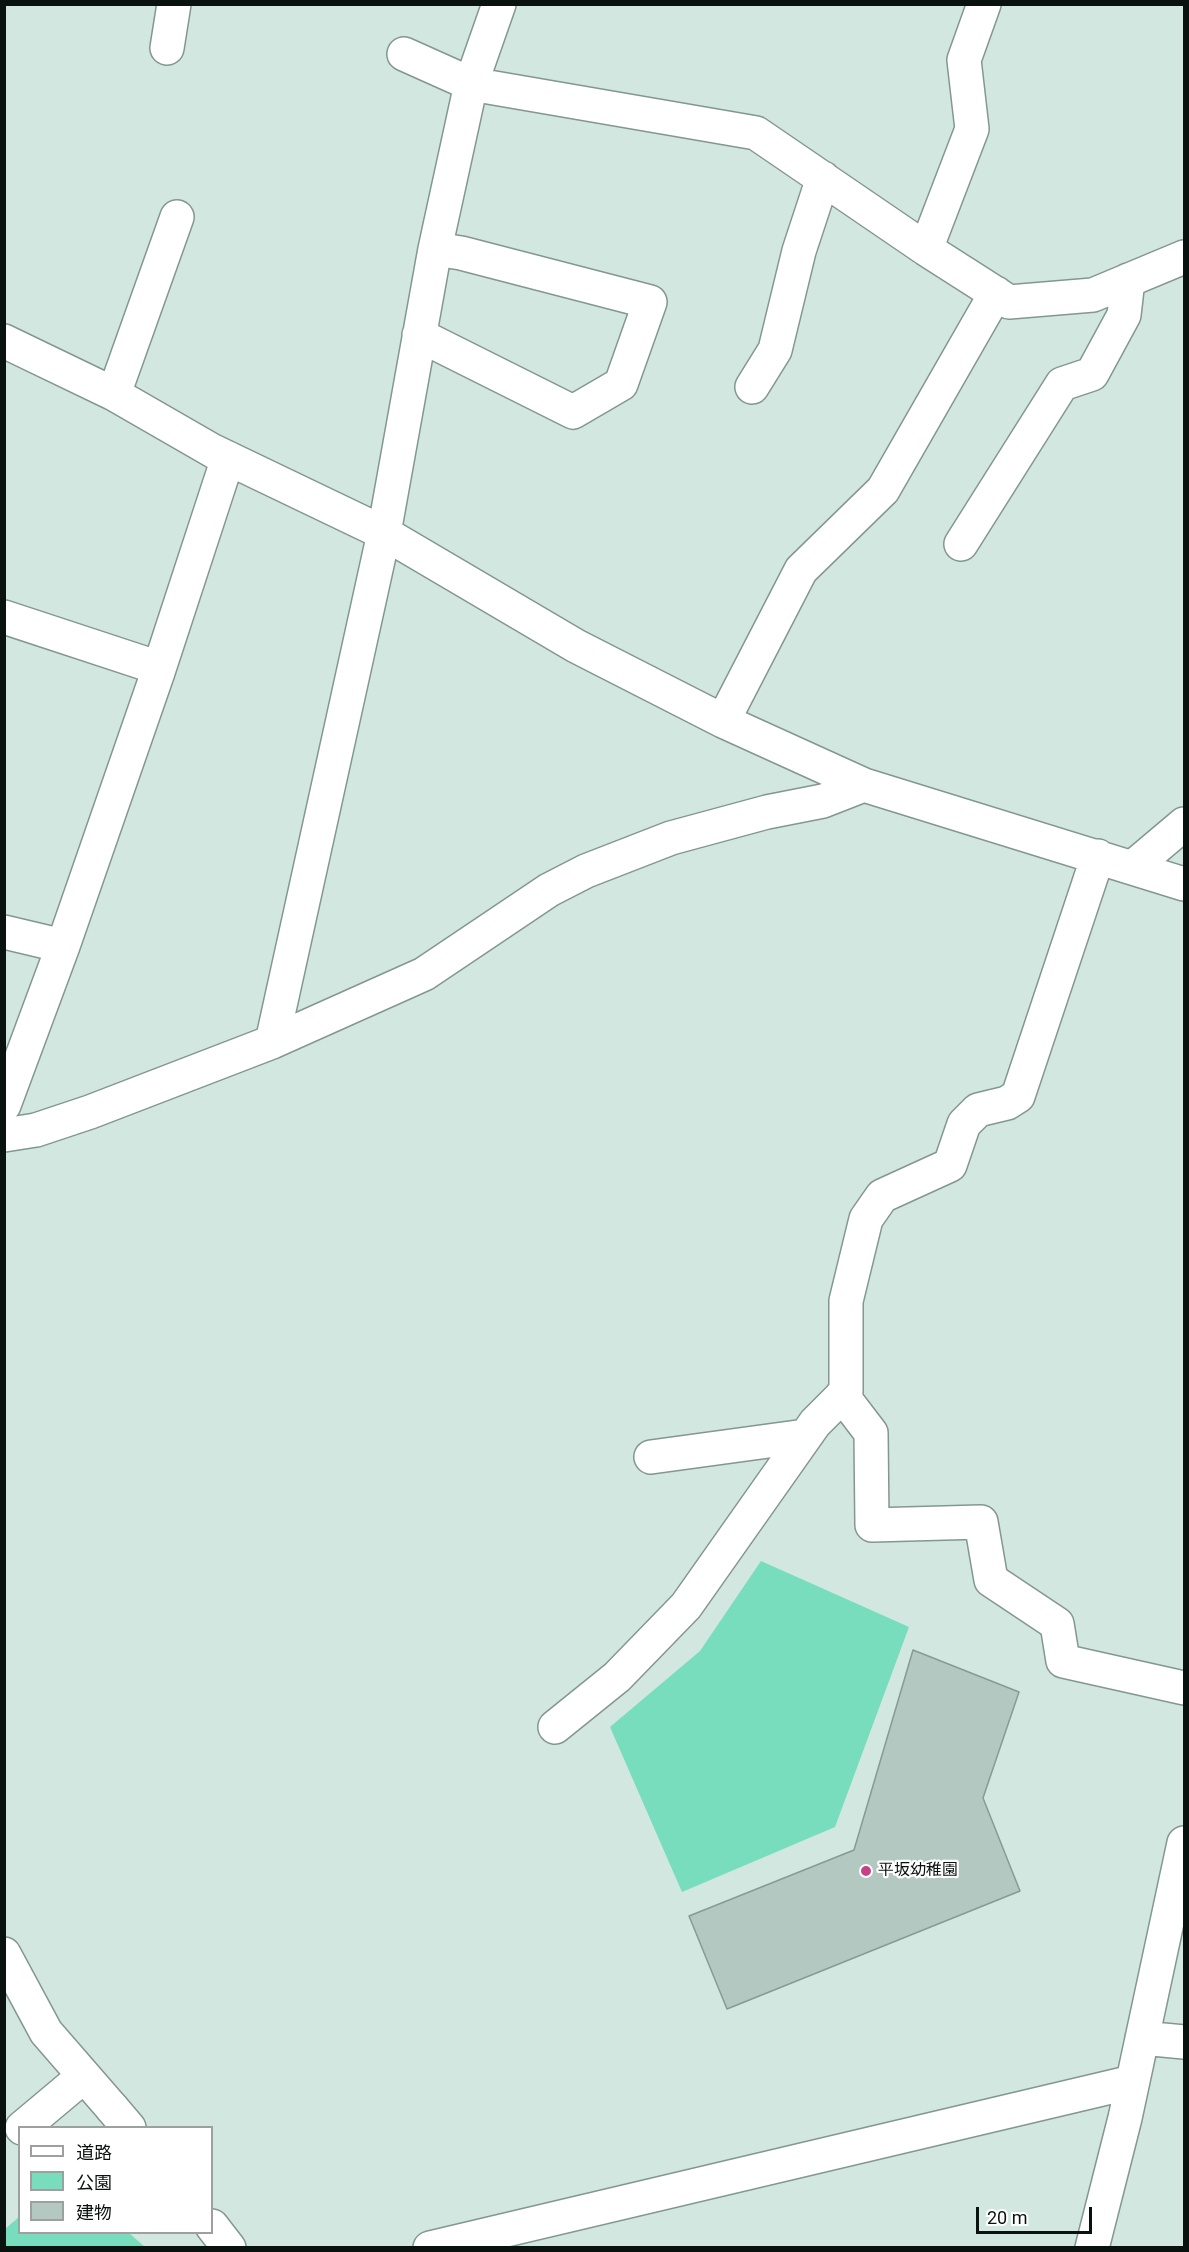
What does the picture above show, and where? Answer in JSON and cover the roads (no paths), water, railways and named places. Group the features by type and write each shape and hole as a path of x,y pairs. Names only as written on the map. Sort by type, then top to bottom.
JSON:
{"street":[{"path":"167,48 174,4"},
{"path":"272,1042 384,532 435,249 471,84 499,4"},
{"path":"926,249 972,129 964,60 984,4"},
{"path":"404,54 471,84 756,133 926,249 1009,302 1093,295 1185,256"},
{"path":"752,387 775,350 799,251 823,178"},
{"path":"114,394 177,217"},
{"path":"419,334 573,412 621,384 650,302 461,253 435,249"},
{"path":"961,544 1062,384 1092,374 1124,315 1128,280"},
{"path":"723,721 801,570 883,490 996,293"},
{"path":"4,341 114,394 228,458 384,532 576,646 723,721 864,785 1185,884"},
{"path":"4,1105 63,946 159,668 228,458"},
{"path":"4,617 159,668"},
{"path":"4,1135 36,1130 80,1115 272,1042 424,974 549,890 586,871 671,838 767,812 823,801 864,785"},
{"path":"1133,867 1185,824"},
{"path":"555,1727 617,1677 686,1606 805,1436 846,1392 846,1301 866,1219 882,1196 950,1165 964,1124 978,1110 1007,1102 1018,1096 1098,856"},
{"path":"4,932 63,946"},
{"path":"843,1395 871,1433 872,1525 981,1522 991,1580 1057,1624 1063,1661 1185,1688"},
{"path":"651,1457 805,1436"},
{"path":"1092,2247 1132,2082 1185,1843"},
{"path":"4,1954 46,2032 121,2118"},
{"path":"1142,2038 1185,2042"},
{"path":"23,2126 84,2076"},
{"path":"430,2247 1132,2082"},
{"path":"4,2142 18,2130"},
{"path":"213,2227 229,2247"}],"place":[{"name":"平坂幼稚園","path":"866,1871"}]}
